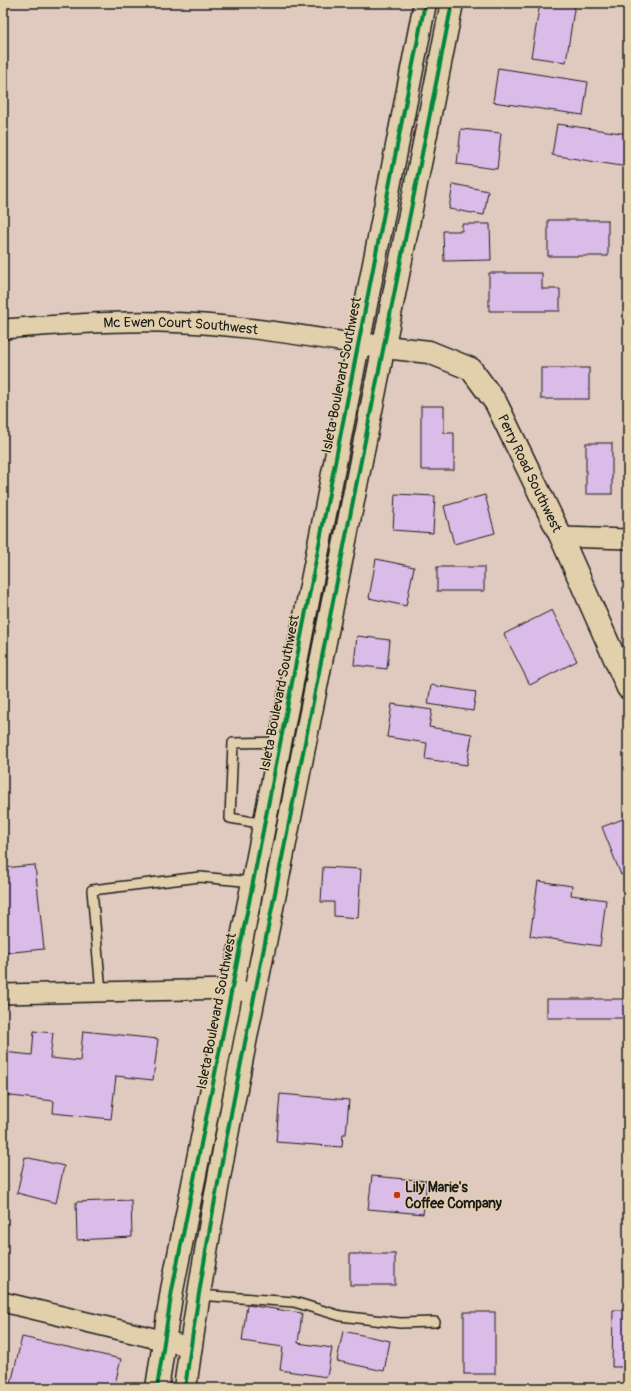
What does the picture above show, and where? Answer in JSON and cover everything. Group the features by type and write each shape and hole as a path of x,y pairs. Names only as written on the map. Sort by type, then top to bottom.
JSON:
{"main road":[{"name":"Isleta Boulevard Southwest","path":"157,1388 172,1290 265,824 425,3"},
{"path":"185,1388 198,1295 216,1192 385,347 452,3"},
{"name":"Perry Road Southwest","path":"358,344 429,352 471,369 496,404 561,537 628,688"}],"street":[{"name":"Mc Ewen Court Southwest","path":"3,329 84,322 161,322 245,327 358,344"},
{"path":"561,537 628,539"},
{"path":"3,994 232,989 256,994"},
{"path":"3,1302 164,1339 190,1347"}],"lane":[{"path":"265,824 230,818 233,743 280,742"},
{"path":"101,992 92,890 200,877 253,882"},
{"path":"198,1295 294,1302 341,1316 400,1323 434,1322"}],"building":[{"path":"540,3 575,3 566,62 531,57"},
{"path":"498,68 588,82 583,115 493,102"},
{"path":"557,124 628,134 628,167 552,155"},
{"path":"461,129 501,133 497,169 457,164"},
{"path":"453,184 488,191 484,215 449,209"},
{"path":"548,220 608,220 608,256 548,256"},
{"path":"462,224 490,224 491,260 444,261 443,231 462,231"},
{"path":"489,273 542,273 542,289 560,289 560,311 489,311"},
{"path":"541,368 589,368 589,399 541,399"},
{"path":"421,406 444,406 444,433 454,433 454,470 421,470"},
{"path":"628,436 628,470 627,470"},
{"path":"586,443 612,443 612,494 586,494"},
{"path":"395,494 435,496 433,533 393,530"},
{"path":"485,495 495,533 454,544 444,506"},
{"path":"376,559 414,567 406,606 369,598"},
{"path":"437,567 484,567 484,591 437,591"},
{"path":"552,610 577,661 530,685 504,634"},
{"path":"357,636 390,640 387,669 354,665"},
{"path":"431,685 476,692 473,711 428,704"},
{"path":"392,704 432,710 429,727 472,734 467,765 425,759 427,743 387,737"},
{"path":"628,817 628,872 621,875 602,827"},
{"path":"35,865 44,949 3,953 3,868"},
{"path":"323,867 361,869 358,918 334,916 334,902 321,902"},
{"path":"538,881 572,886 571,895 606,900 600,946 530,936"},
{"path":"547,999 628,999 628,1018 547,1018"},
{"path":"34,1031 53,1033 50,1058 80,1061 83,1031 158,1039 153,1080 116,1076 111,1119 53,1113 54,1101 3,1095 3,1052 32,1055"},
{"path":"280,1094 349,1100 346,1134 343,1134 342,1147 276,1142"},
{"path":"25,1157 64,1166 56,1203 17,1193"},
{"name":"Lily Marie's Coffee Company","path":"372,1176 427,1181 423,1214 368,1209"},
{"path":"131,1200 132,1237 77,1240 76,1202"},
{"path":"350,1254 395,1254 395,1285 350,1285"},
{"path":"247,1305 302,1313 298,1343 332,1348 327,1377 280,1370 283,1347 242,1341"},
{"path":"613,1310 628,1310 628,1367 612,1367"},
{"path":"464,1312 495,1312 495,1374 464,1374"},
{"path":"343,1331 390,1341 384,1371 337,1361"},
{"path":"22,1337 121,1359 114,1388 10,1388"}],"cycle path":[{"path":"157,1388 172,1290 425,3"},
{"path":"185,1388 205,1255 229,1122 452,3"}],"place":[{"name":"Lily Marie's Coffee Company","path":"397,1195"}]}
